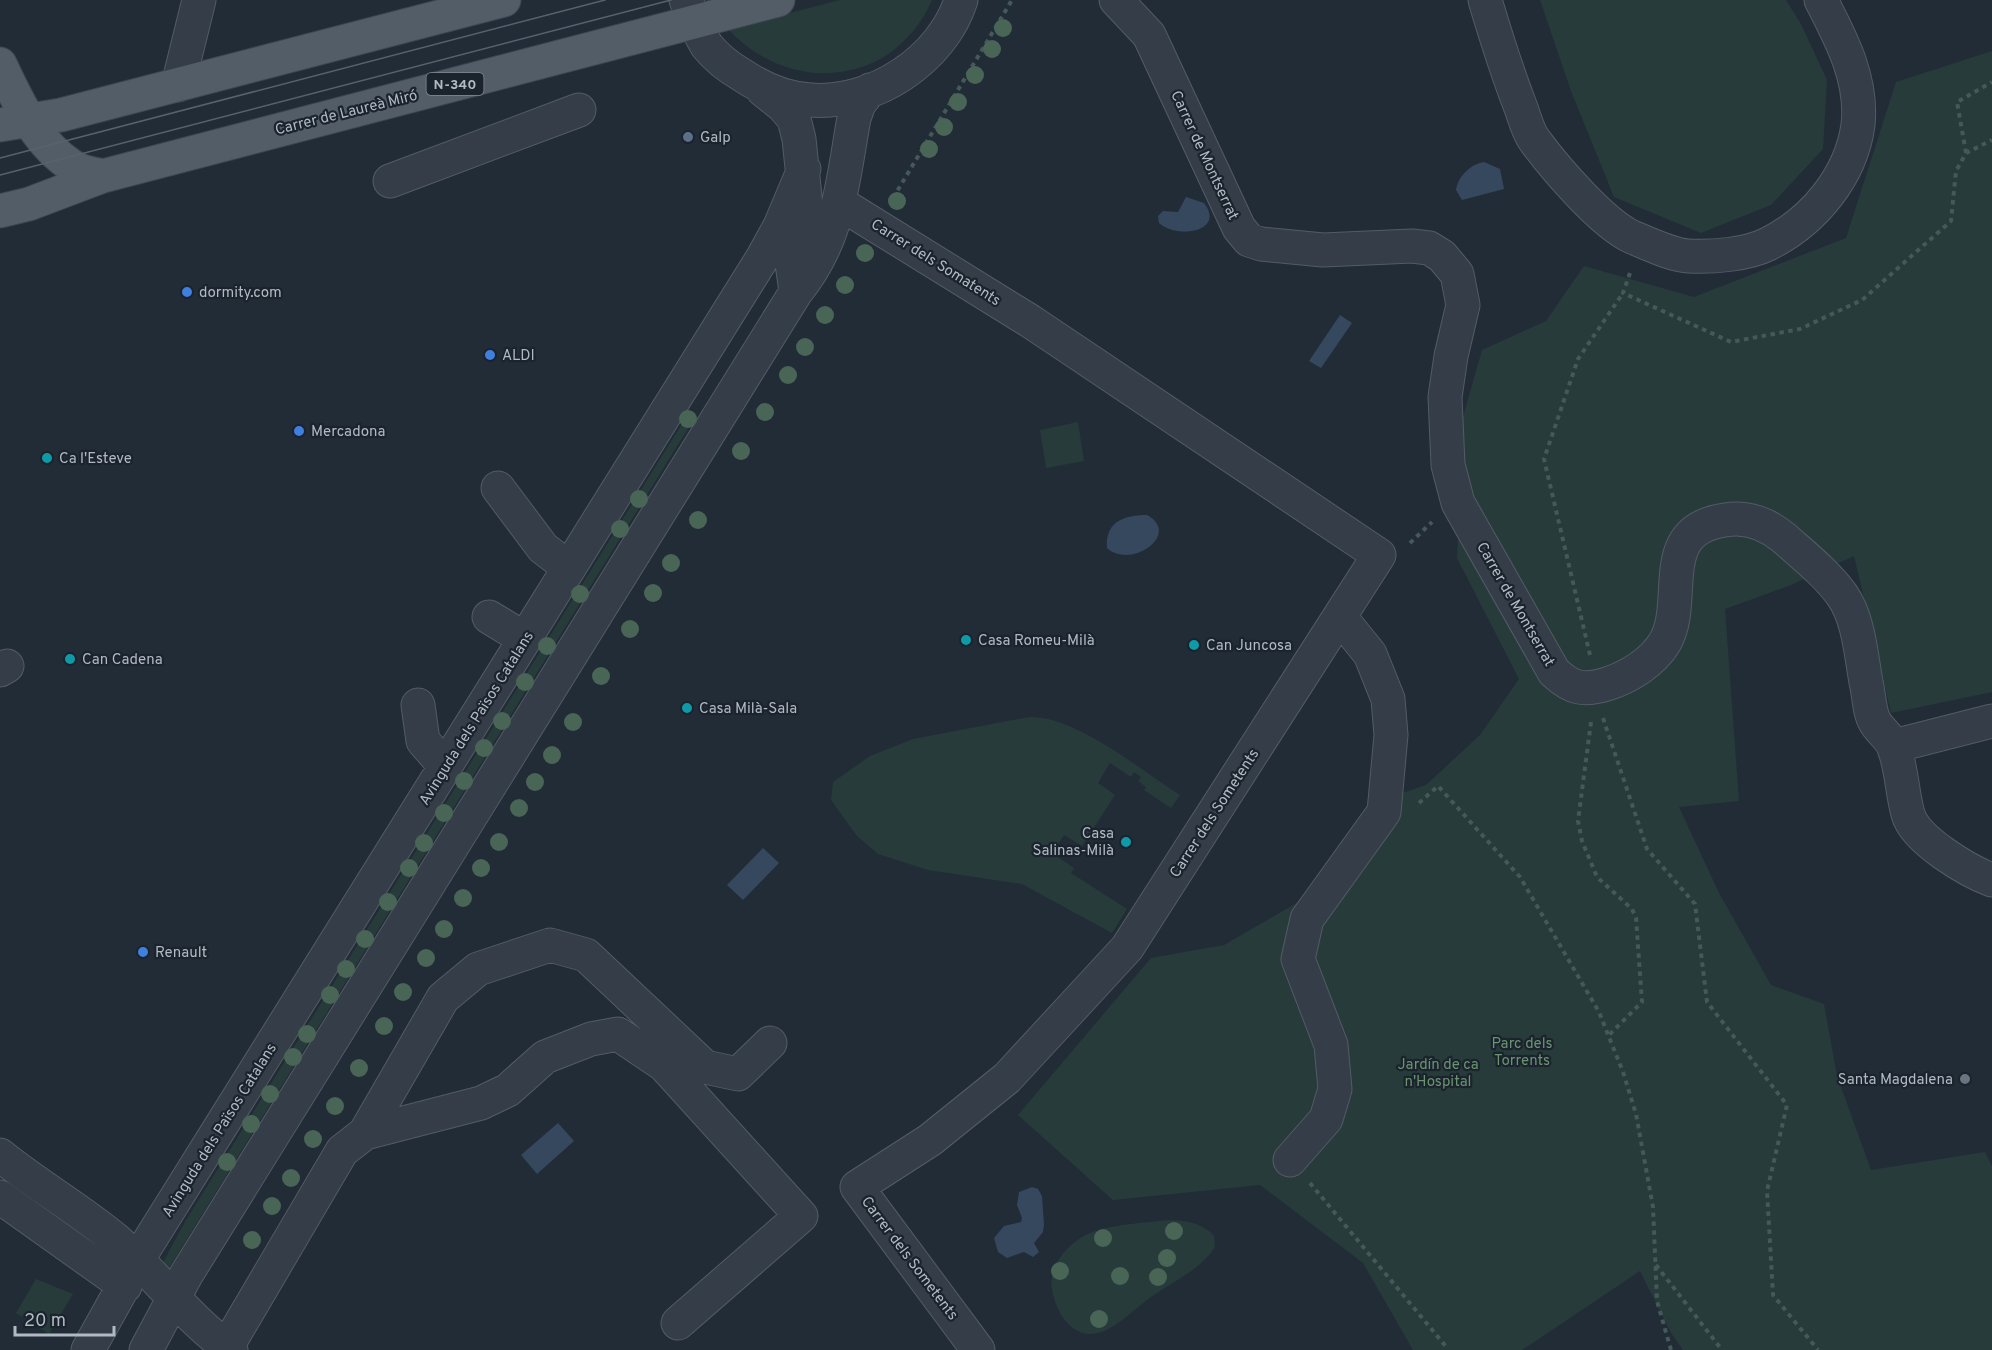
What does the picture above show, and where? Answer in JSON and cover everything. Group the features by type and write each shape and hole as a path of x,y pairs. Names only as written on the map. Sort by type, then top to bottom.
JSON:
{"main road":[{"path":"14,123 61,115 504,0"},
{"name":"Carrer de Laureà Miró","path":"0,211 29,204 104,176 690,11 778,0"},
{"path":"0,64 14,123 73,167 104,176"}],"street":[{"path":"178,85 200,0"},
{"path":"757,85 784,95 812,100 840,98 870,90 912,67 934,49 949,27 961,0"},
{"name":"Carrer de Montserrat","path":"1116,0 1149,35 1239,228 1249,240 1261,244 1323,250 1412,246 1429,248 1442,256 1456,274 1462,289 1463,305 1450,356 1445,397 1444,431 1448,465 1457,498 1554,672 1567,684 1580,689 1594,688 1619,680 1656,654 1666,640 1672,615 1678,557 1685,543 1696,531 1716,521 1737,518 1757,521 1777,532 1843,596 1854,623 1874,722 1894,746 1909,817 1918,833 1929,843 1992,880"},
{"path":"1485,0 1504,67 1533,139 1582,197 1629,236 1685,256 1731,254 1767,244 1796,225 1823,200 1846,169 1858,124 1857,91 1850,59 1821,0"},
{"path":"690,11 708,47 732,69 783,105 794,119 804,169 806,206 792,262 796,292"},
{"path":"146,1350 173,1298 796,292 814,269 841,204 854,118 859,104 870,90"},
{"path":"390,181 579,110"},
{"name":"Avinguda dels Països Catalans","path":"88,1350 131,1274 763,256 780,226 804,169"},
{"name":"Carrer dels Somatents","path":"841,204 1030,321 1379,555"},
{"path":"498,488 543,548 569,568"},
{"name":"Carrer dels Sometents","path":"978,1350 857,1187 930,1140 1007,1077 1126,948 1379,555"},
{"path":"489,617 525,639"},
{"path":"1290,1160 1326,1119 1335,1089 1331,1045 1298,959 1307,919 1384,812 1391,735 1388,699 1370,654 1340,617"},
{"path":"418,705 423,741 446,766"},
{"path":"1894,746 1992,721"},
{"path":"0,1197 173,1298 228,1349 342,1151 365,1133 444,998 478,969 550,945 586,955 705,1066 738,1074 770,1043"},
{"path":"365,1133 481,1103 508,1090 545,1057 591,1039 618,1035 664,1065 801,1216 678,1323"},
{"path":"0,1155 32,1181 114,1239 131,1274"}],"path":[{"path":"906,176 1012,0"},
{"path":"1966,153 1957,102 1992,82"},
{"path":"1623,293 1731,342 1800,329 1862,300 1951,221 1956,171 1966,153 1992,140"},
{"path":"1590,658 1544,459 1578,359 1623,293 1630,272"},
{"path":"1379,555 1403,550 1457,498"},
{"path":"1592,719 1578,821 1582,841 1597,877 1632,909 1636,918 1641,967 1642,1002 1608,1036"},
{"path":"1603,719 1647,849 1695,904 1707,1002 1787,1105 1767,1191 1773,1294 1818,1350"},
{"path":"1384,812 1406,815 1438,786 1520,877 1556,934 1599,1012 1623,1072 1642,1143 1653,1207 1657,1301 1671,1350"},
{"path":"1290,1160 1448,1350"},
{"path":"1656,1264 1722,1350"}],"green space":[{"path":"840,0 932,0 915,29 893,51 867,65 839,72 810,72 781,65 753,51 728,29"},
{"path":"1540,0 1786,0 1801,24 1827,80 1823,149 1771,205 1701,233 1614,197 1571,91"},
{"name":"Parc dels Torrents","path":"1992,51 1992,692 1891,713 1854,556 1791,585 1725,609 1739,801 1679,807 1719,893 1771,985 1824,1004 1837,1076 1871,1170 1985,1152 1992,1166 1992,1350 1683,1350 1671,1333 1640,1271 1522,1350 1413,1350 1363,1263 1260,1185 1113,1200 1018,1115 1151,958 1224,945 1347,874 1367,805 1426,785 1480,735 1519,679 1457,558 1463,417 1482,350 1546,321 1584,266 1694,297 1846,238 1896,82"},
{"path":"690,411 697,414 169,1268 162,1264 186,1220"},
{"path":"1078,422 1084,461 1046,468 1040,430"},
{"path":"1029,717 1048,719 1087,735 1108,746 1180,795 1171,808 1144,790 1146,787 1138,781 1141,777 1134,772 1131,777 1110,763 1098,783 1115,795 1082,846 1064,835 1052,853 1074,868 1071,873 1127,909 1112,933 1022,884 928,870 878,854 857,836 831,800 833,782 870,756 913,739"},
{"path":"1174,1220 1203,1227 1214,1236 1215,1247 1203,1262 1109,1329 1092,1334 1082,1333 1073,1328 1059,1312 1052,1290 1053,1271 1063,1253 1087,1234 1118,1226"},
{"path":"36,1279 73,1294 49,1334 16,1313"}],"water":[{"path":"1484,162 1500,169 1504,189 1462,200 1456,190 1459,180 1470,168"},
{"path":"1186,197 1204,203 1209,213 1209,220 1204,226 1187,232 1167,228 1159,223 1158,216 1163,211 1178,212"},
{"path":"1340,315 1352,323 1321,368 1309,361"},
{"path":"1147,515 1156,523 1159,531 1156,540 1149,547 1128,555 1117,554 1107,548 1109,531 1118,521 1131,516"},
{"path":"763,848 779,863 743,900 727,885"},
{"path":"558,1123 574,1141 537,1174 521,1155"},
{"path":"1032,1187 1038,1189 1042,1196 1043,1232 1034,1243 1039,1252 1033,1257 1024,1252 1007,1258 998,1252 994,1238 1004,1226 1021,1222 1022,1218 1017,1205 1019,1192"}],"tram line":[{"path":"0,158 605,0"},
{"path":"0,175 671,0"}],"place":[{"name":"Galp","path":"688,137"},
{"name":"dormity.com","path":"187,292"},
{"name":"ALDI","path":"490,355"},
{"name":"Mercadona","path":"299,431"},
{"name":"Ca l'Esteve","path":"47,458"},
{"name":"Casa Romeu-Milà","path":"966,640"},
{"name":"Can Juncosa","path":"1194,645"},
{"name":"Can Cadena","path":"70,659"},
{"name":"Casa Milà-Sala","path":"687,708"},
{"name":"Casa Salinas-Milà","path":"1126,842"},
{"name":"Renault","path":"143,952"},
{"name":"Santa Magdalena","path":"1965,1079"}],"park label":[{"name":"Jardín de ca n'Hospital","path":"1438,1072"}]}
